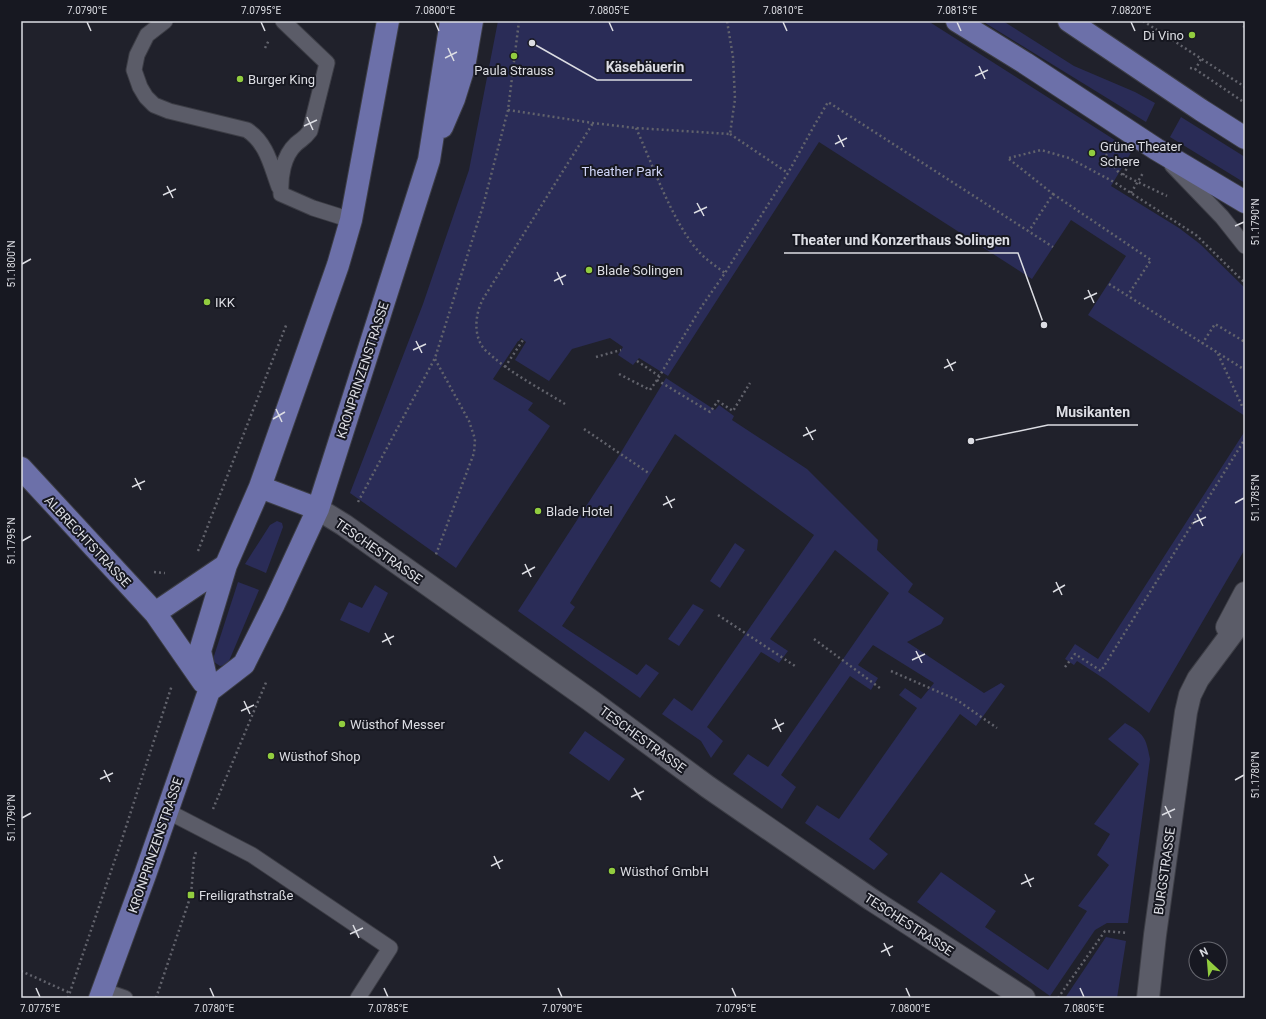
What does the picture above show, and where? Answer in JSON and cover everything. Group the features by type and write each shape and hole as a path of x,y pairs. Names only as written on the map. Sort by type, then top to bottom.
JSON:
{"main road":[{"path":"209,691 200,652 226,565 260,486 338,264 351,220 388,21"},
{"name":"KRONPRINZENSTRASSE","path":"101,994 209,691 244,664 318,509 429,160 451,21"},
{"path":"429,160 454,99 464,67 472,21"},
{"path":"957,21 1026,63 1156,148 1245,202"},
{"path":"1069,21 1245,138"},
{"name":"ALBRECHTSTRASSE","path":"21,468 155,613 209,691"},
{"name":"TESCHESTRASSE","path":"260,486 318,509"},
{"path":"155,613 226,565"}],"street":[{"name":"TESCHESTRASSE","path":"318,509 344,525 597,705 708,787 872,900 1024,998"},
{"name":"BURGSTRASSE","path":"1148,998 1182,733 1190,695 1245,593"},
{"name":"BURGSTRASSE","path":"1201,675 1245,616"}],"lane":[{"path":"165,21 147,35 137,55 134,70 140,87 146,97 154,105 169,111 248,130 255,135 264,148 281,194 313,208 351,220"},
{"path":"281,194 280,180 286,160 297,144 304,140 310,131 327,63 283,21"},
{"path":"1156,148 1222,217 1245,246"},
{"path":"1222,217 1245,231"},
{"path":"167,811 252,855 390,948 358,998"},
{"path":"101,994 125,998"}],"path":[{"path":"344,525 435,358 483,206 508,110 519,21"},
{"path":"727,21 733,57 735,100 730,134"},
{"path":"1143,21 1245,87"},
{"path":"619,374 650,390 788,173 828,102 1053,247"},
{"path":"508,110 636,128 730,134 788,173"},
{"path":"565,404 505,367 482,347 476,333 476,327 480,304 593,123"},
{"path":"636,128 666,197 689,239 701,254 725,273"},
{"path":"1128,295 1151,260 1053,194 1009,158 1041,150 1069,158 1114,182 1196,235 1245,283"},
{"path":"1123,175 1172,199"},
{"path":"1029,231 1053,194"},
{"path":"1109,284 1245,370"},
{"path":"196,555 290,317"},
{"path":"1202,344 1215,324 1245,342"},
{"path":"505,367 523,340"},
{"path":"596,357 621,350"},
{"path":"1218,354 1243,408 1245,409"},
{"path":"435,358 469,421 475,439 474,453 436,555"},
{"path":"637,360 659,376"},
{"path":"657,380 710,412 718,401 733,411 750,383"},
{"path":"584,429 650,474"},
{"path":"1065,667 1075,654 1102,671 1245,439"},
{"path":"155,613 168,573"},
{"path":"718,615 795,666"},
{"path":"814,639 880,688"},
{"path":"891,672 957,700 997,728"},
{"path":"156,998 191,895 194,858 204,830 268,676"},
{"path":"68,998 123,836 172,684"},
{"path":"1058,998 1105,931 1155,935"},
{"path":"21,971 70,993"}],"green space":[{"name":"Theather Park","path":"498,21 928,21 1132,151 1111,186 1179,228 1200,244 1245,288 1245,416 1088,315 1126,256 1071,220 1032,279 819,142 668,376 639,358 633,365 618,355 623,347 610,338 572,349 549,381 515,360 526,342 521,338 518,341 493,379 533,403 528,410 550,426 456,568 350,493 423,304 469,170"},
{"path":"982,21 1003,21 1074,66 1135,92 1155,103 1146,122"},
{"path":"1181,117 1245,157 1245,183 1170,137"},
{"path":"666,378 715,410 719,405 734,416 732,420 807,469 878,540 877,550 913,584 908,592 944,618 941,624 907,642 984,693 1001,683 1005,686 976,726 960,714 869,839 888,854 874,870 805,823 817,805 839,819 917,708 899,695 905,688 921,699 934,683 873,645 858,665 878,678 871,690 850,676 781,775 796,787 782,809 733,774 748,754 768,767 889,593 835,550 770,639 788,651 779,663 761,652 707,727 723,741 711,758 701,741 662,714 674,698 692,711 814,535 675,434 570,603 575,607 562,626 637,675 646,664 659,673 640,698 518,611 620,454"},
{"path":"1245,431 1245,549 1149,713 1106,680 1077,661 1074,665 1065,659 1075,644 1098,659"},
{"path":"277,521 282,523 283,527 266,573 245,564 270,525"},
{"path":"735,543 745,550 720,588 710,581"},
{"path":"238,582 259,590 229,661 226,665 220,666 214,662 214,656"},
{"path":"375,585 388,593 369,633 340,620 349,602 362,608"},
{"path":"693,604 704,610 679,646 668,639"},
{"path":"1125,723 1140,733 1143,737 1150,759 1128,923 1107,923 1095,930 1050,996 917,902 941,872 996,911 985,927 1048,970 1087,911 1078,906 1109,865 1097,855 1110,834 1094,824 1139,764 1108,739"},
{"path":"585,731 625,759 609,781 569,753"},
{"path":"1106,937 1126,941 1117,998 1065,998"}],"place":[{"name":"Di Vino","path":"1192,35"},
{"name":"Käsebäuerin","path":"532,43"},
{"name":"Paula Strauss","path":"514,56"},
{"name":"Burger King","path":"240,79"},
{"name":"Grüne Theater Schere","path":"1092,153"},
{"name":"Blade Solingen","path":"589,270"},
{"name":"IKK","path":"207,302"},
{"name":"Theater und Konzerthaus Solingen","path":"1044,325"},
{"name":"Musikanten","path":"971,441"},
{"name":"Blade Hotel","path":"538,511"},
{"name":"Wüsthof Messer","path":"342,724"},
{"name":"Wüsthof Shop","path":"271,756"},
{"name":"Wüsthof GmbH","path":"612,871"},
{"name":"Freiligrathstraße","path":"191,895"}]}
